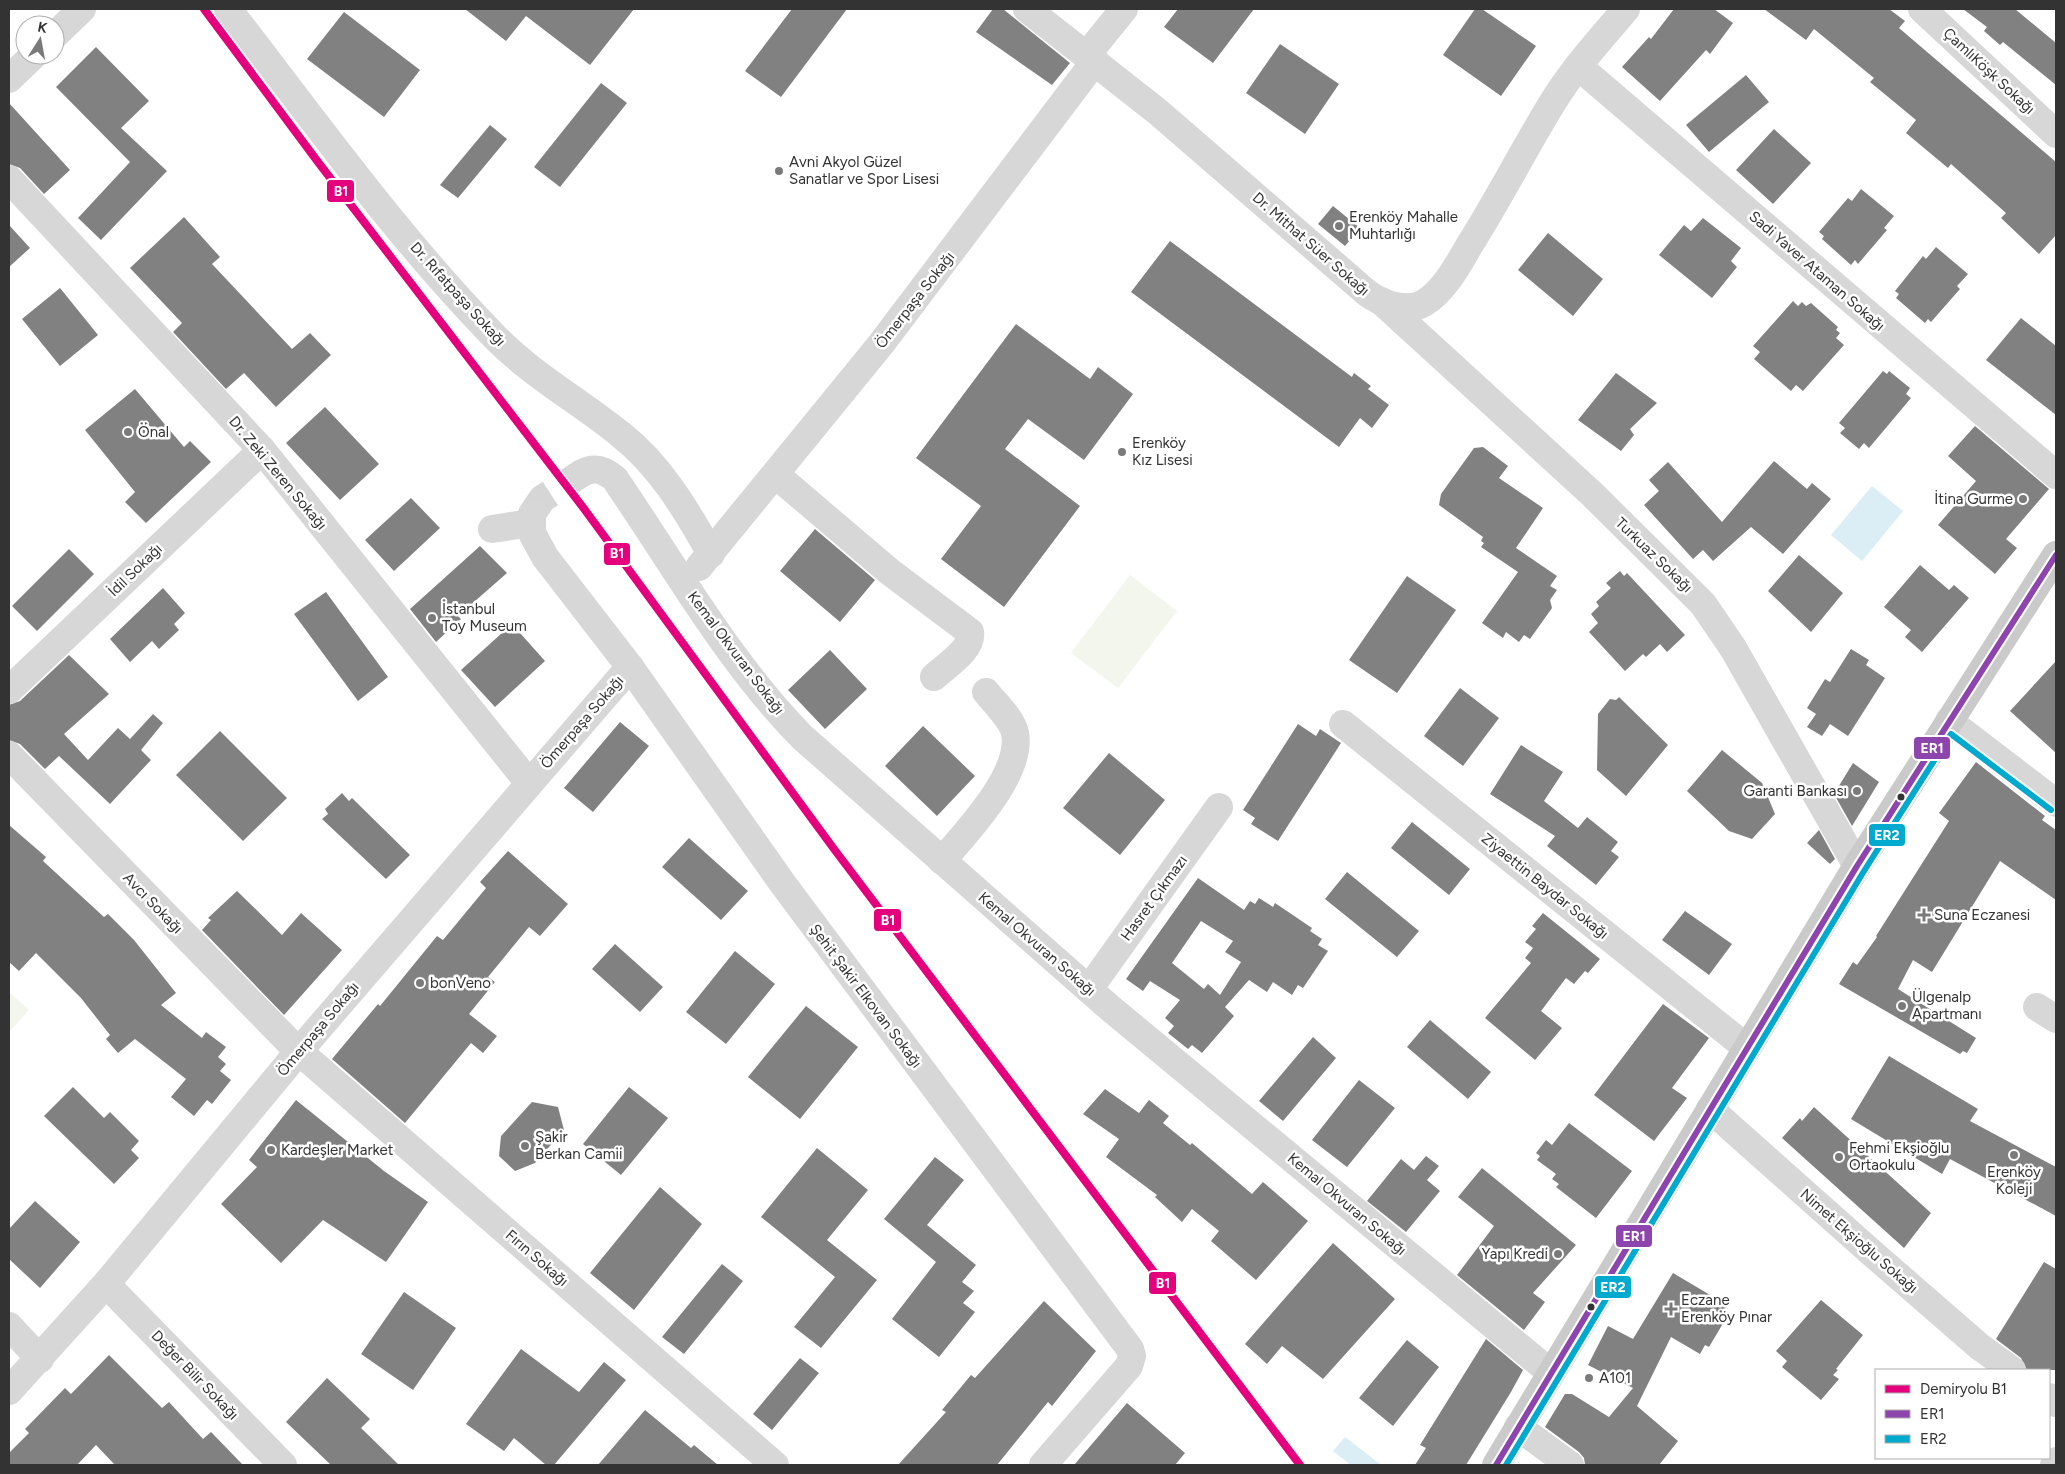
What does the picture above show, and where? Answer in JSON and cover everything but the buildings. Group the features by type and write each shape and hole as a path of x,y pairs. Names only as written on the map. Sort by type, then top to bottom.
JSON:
{"main road":[{"path":"1496,1465 1857,866 2056,555"}],"street":[{"path":"65,25 82,9"},
{"name":"Dr. Rıfatpaşa Sokağı","path":"228,9 382,208 478,320 518,359 622,435 638,450 681,503 711,554"},
{"name":"Dr. Mithat Süer Sokağı","path":"1027,9 1095,61 1219,164 1359,286 1381,301 1403,306 1418,306 1429,300 1438,290 1460,260 1551,104 1578,66 1626,9"},
{"name":"Ömerpaşa Sokağı","path":"683,582 711,554 776,475 966,234 1095,61 1090,51 1124,9"},
{"name":"ÇamlıKöşk Sokağı","path":"1922,9 2056,134"},
{"path":"9,79 24,65"},
{"name":"Sadi Yaver Ataman Sokağı","path":"1578,66 2056,475"},
{"name":"Dr. Zeki Zeren Sokağı","path":"9,179 262,450 529,783"},
{"name":"Turkuaz Sokağı","path":"1381,301 1592,494 1703,604 1730,642 1857,866"},
{"name":"İdil Sokağı","path":"9,690 262,450"},
{"name":"Kemal Okvuran Sokağı","path":"582,473 590,469 599,469 615,479 683,582 749,675 782,716 942,862 1089,989 1551,1373"},
{"path":"776,475 890,572 970,632 970,643 966,650 934,677"},
{"name":"Şehit Şakir Elkovan Sokağı","path":"492,529 531,519 534,538 540,551 630,668 771,868 1130,1349 1132,1356 1129,1366 1043,1465"},
{"name":"Ömerpaşa Sokağı","path":"9,1391 106,1284 299,1051 630,668"},
{"path":"942,862 990,803 1004,782 1015,748 1015,733 986,692"},
{"path":"1949,721 2056,803"},
{"name":"Ziyaettin Baydar Sokağı","path":"1342,724 1747,1048"},
{"name":"Avcı Sokağı","path":"9,755 299,1051"},
{"name":"Hasret Çıkmazı","path":"1089,989 1219,807"},
{"name":"Fırın Sokağı","path":"299,1051 775,1465"},
{"name":"Nimet Ekşioğlu Sokağı","path":"1710,1109 1980,1347 2011,1369"},
{"name":"Değer Bilir Sokağı","path":"106,1284 283,1465"},
{"path":"9,1326 40,1358"},
{"path":"1518,1427 1570,1465"},
{"path":"2054,1465 2056,1461"}],"shaded area":[{"path":"1872,486 1903,511 1862,561 1831,535"},
{"path":"1130,575 1177,611 1118,688 1071,653"},
{"path":"9,992 29,1010 9,1032"},
{"path":"1345,1437 1380,1464 1351,1465 1333,1451"}],"tunnel":[{"path":"532,514 542,499 582,473"}],"rail line":[{"name":"B1","path":"204,9 318,162 585,510 834,849 1300,1465"}],"transit line":[{"name":"ER1","path":"1496,1465 1857,866 2056,555"},
{"name":"ER2","path":"1506,1465 1864,871 1951,734 2051,810"}],"place":[{"name":"Avni Akyol Güzel Sanatlar ve Spor Lisesi","path":"779,171"},
{"name":"Erenköy Mahalle Muhtarlığı","path":"1339,226"},
{"name":"Önal","path":"128,432"},
{"name":"Erenköy Kız Lisesi","path":"1122,452"},
{"name":"İtina Gurme","path":"2023,499"},
{"name":"İstanbul Toy Museum","path":"432,618"},
{"name":"Garanti Bankası","path":"1857,791"},
{"name":"Suna Eczanesi","path":"1924,915"},
{"name":"bonVeno","path":"420,983"},
{"name":"Ülgenalp Apartmanı","path":"1902,1006"},
{"name":"Şakir Berkan Camii","path":"525,1146"},
{"name":"Kardeşler Market","path":"271,1150"},
{"name":"Erenköy Koleji","path":"2014,1155"},
{"name":"Fehmi Ekşioğlu Ortaokulu","path":"1839,1157"},
{"name":"Yapı Kredi","path":"1558,1254"},
{"name":"Eczane Erenköy Pınar","path":"1671,1309"},
{"name":"A101","path":"1589,1378"}]}
